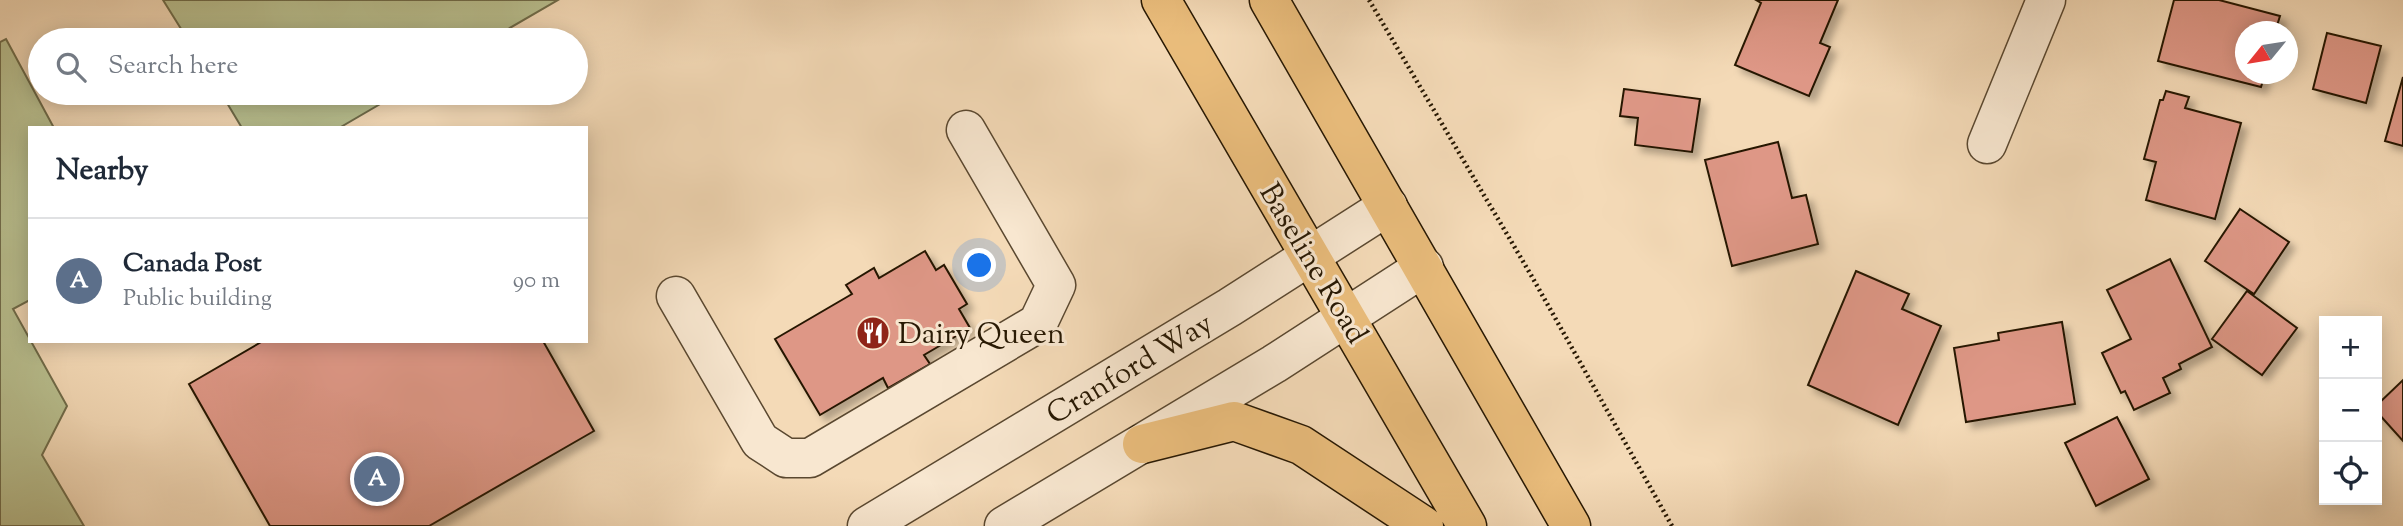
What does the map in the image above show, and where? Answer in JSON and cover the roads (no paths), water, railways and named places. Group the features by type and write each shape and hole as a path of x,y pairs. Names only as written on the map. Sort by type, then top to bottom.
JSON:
{"main road":[{"name":"Baseline Road","path":"1161,0 1467,526"},
{"path":"1269,0 1571,526"},
{"path":"1142,444 1234,421 1301,445 1424,526"}],"street":[{"path":"1987,144 2046,0"},
{"path":"676,296 760,442 786,458 810,458 1038,323 1056,285 966,130"},
{"name":"Cranford Way","path":"867,526 1230,307 1388,206"},
{"path":"1004,526 1274,364 1424,267"}],"place":[{"name":"Dairy Queen","path":"873,333"},
{"name":"Canada Post","path":"377,479"}]}
